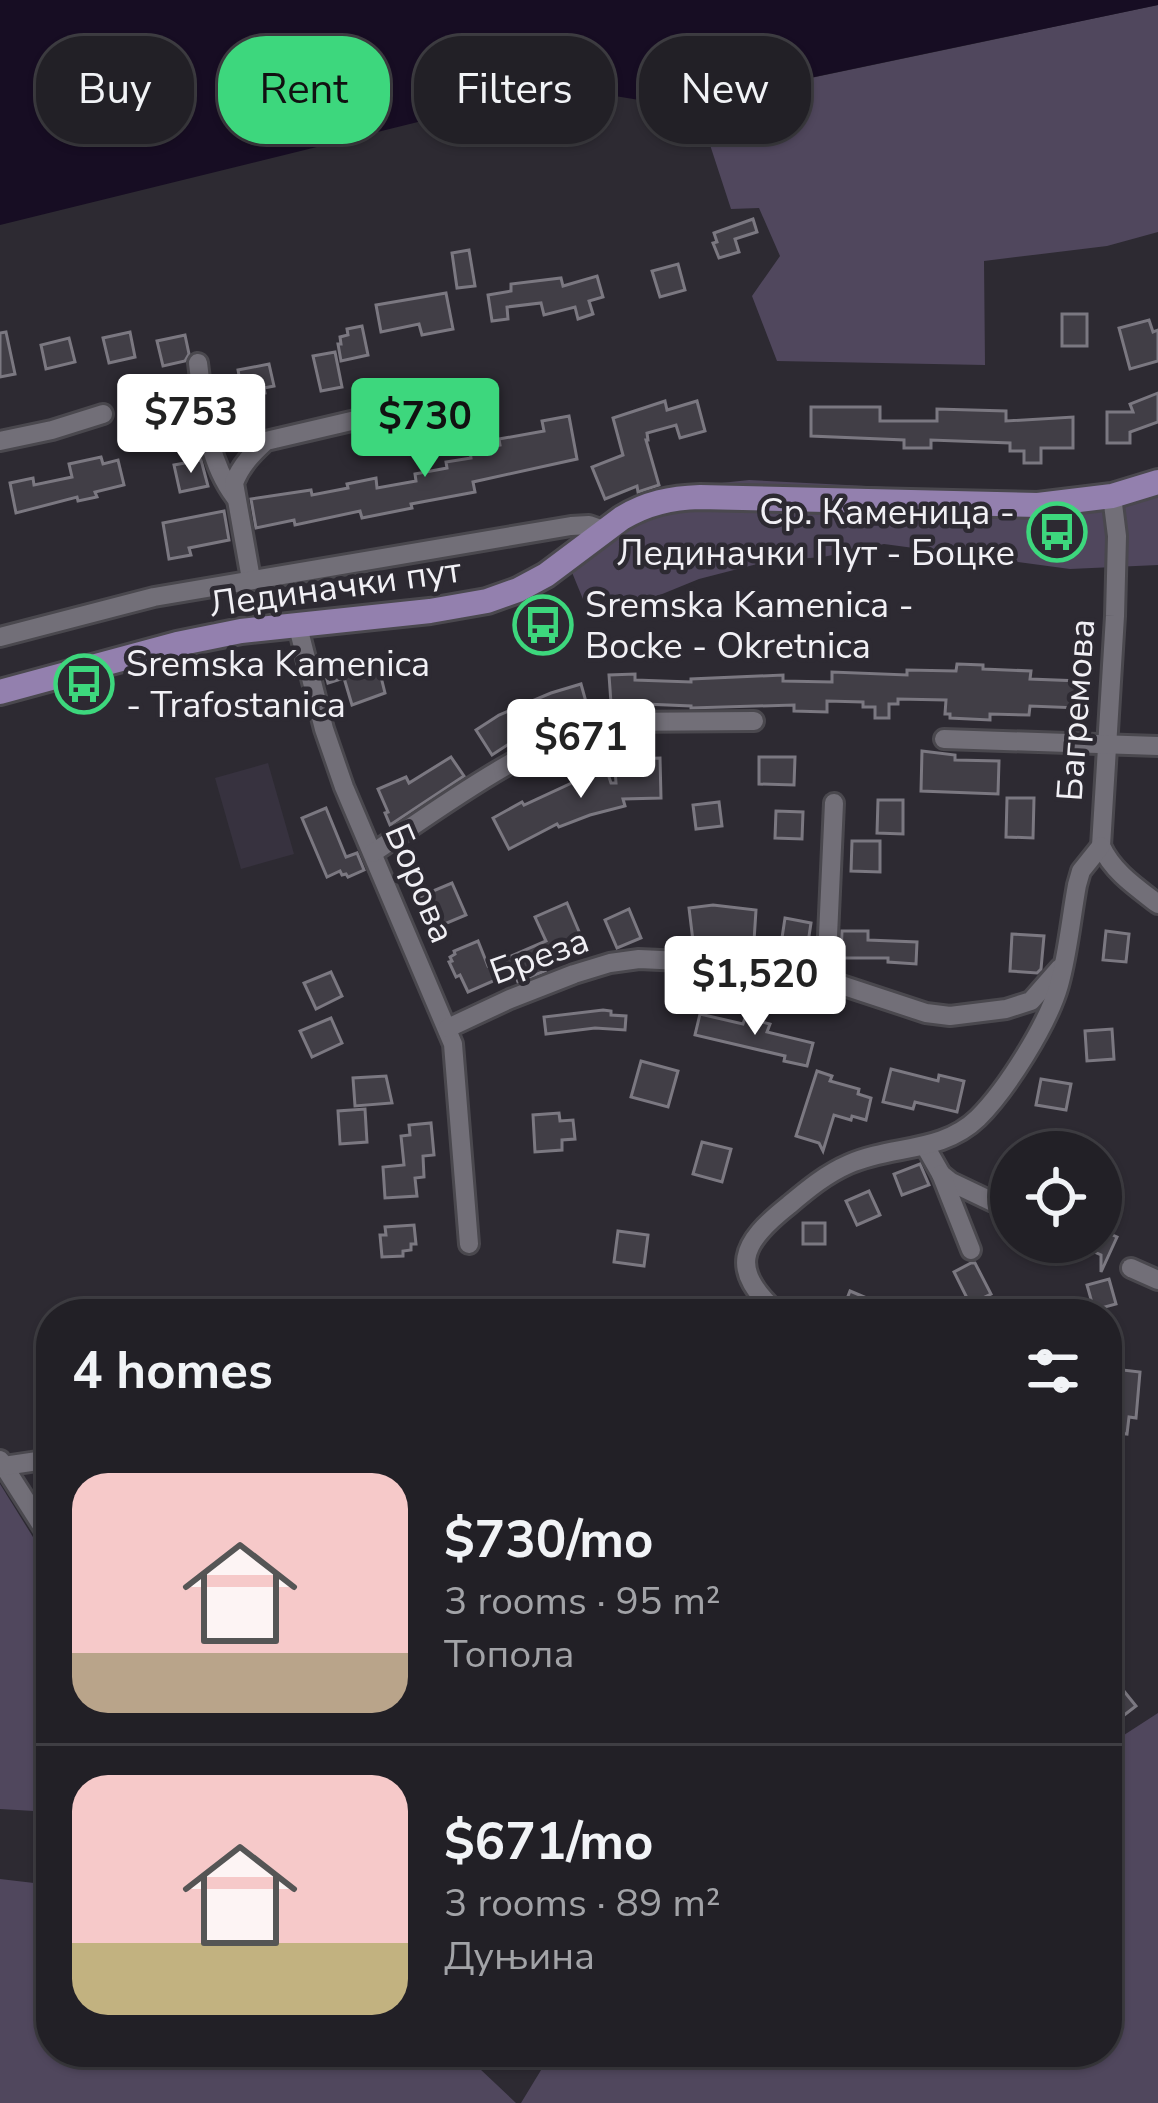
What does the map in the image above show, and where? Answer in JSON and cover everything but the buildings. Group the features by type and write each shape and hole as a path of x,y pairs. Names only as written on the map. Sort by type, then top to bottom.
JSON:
{"main road":[{"name":"Лединачки пут","path":"0,692 241,631 487,602 533,582 634,511 681,498 1009,506 1072,503 1158,482"}],"street":[{"path":"198,363 214,458 236,497"},
{"path":"251,579 234,482 240,468 266,441 441,400"},
{"path":"0,441 103,414"},
{"name":"Багремова","path":"1112,496 1117,536 1101,845 1123,878 1158,904"},
{"path":"0,637 154,597 251,579 571,526 606,531"},
{"name":"Борова","path":"298,623 324,729 453,1044 469,1244"},
{"path":"373,854 569,734 592,726 633,722 754,721"},
{"path":"944,739 1158,746"},
{"path":"826,980 834,802"},
{"path":"764,1299 748,1275 753,1237 823,1178 854,1162 925,1146 962,1130 991,1102 1033,1042 1059,986 1081,871 1101,845"},
{"name":"Бреза","path":"448,1028 574,974 639,959 747,964 826,980 926,1013 950,1016 1031,1001 1063,964"},
{"path":"925,1146 971,1250"},
{"path":"940,1174 990,1201"},
{"path":"1131,1268 1158,1280"},
{"path":"36,1460 2,1463 36,1516"}],"shaded area":[{"path":"0,0 1158,0 1158,5 811,78 811,36 639,36 639,100 615,96 615,36 414,36 414,123 390,129 390,36 218,36 218,144 329,144 0,225"},
{"path":"1158,5 1158,232 1107,246 984,261 985,365 777,361 752,296 780,256 759,208 731,209 710,144 811,144 811,78"},
{"path":"1158,469 1158,565 1070,569 884,544 823,557 769,561 699,579 623,610 585,604 571,570 594,518 693,486 749,480 886,487 1003,501 1081,496"},
{"path":"268,763 294,854 241,869 215,778"},
{"path":"0,1484 36,1542 36,1811 0,1809"},
{"path":"1158,1713 1158,2103 521,2103 543,2067 1122,2067 1122,1736"},
{"path":"0,1879 36,1883 36,2067 478,2067 516,2103 0,2103"}],"place":[{"name":"Ср. Каменица - Лединачки Пут - Боцке","path":"1057,532"},
{"name":"Sremska Kamenica - Bocke - Okretnica","path":"543,625"},
{"name":"Sremska Kamenica - Trafostanica","path":"84,684"}]}
